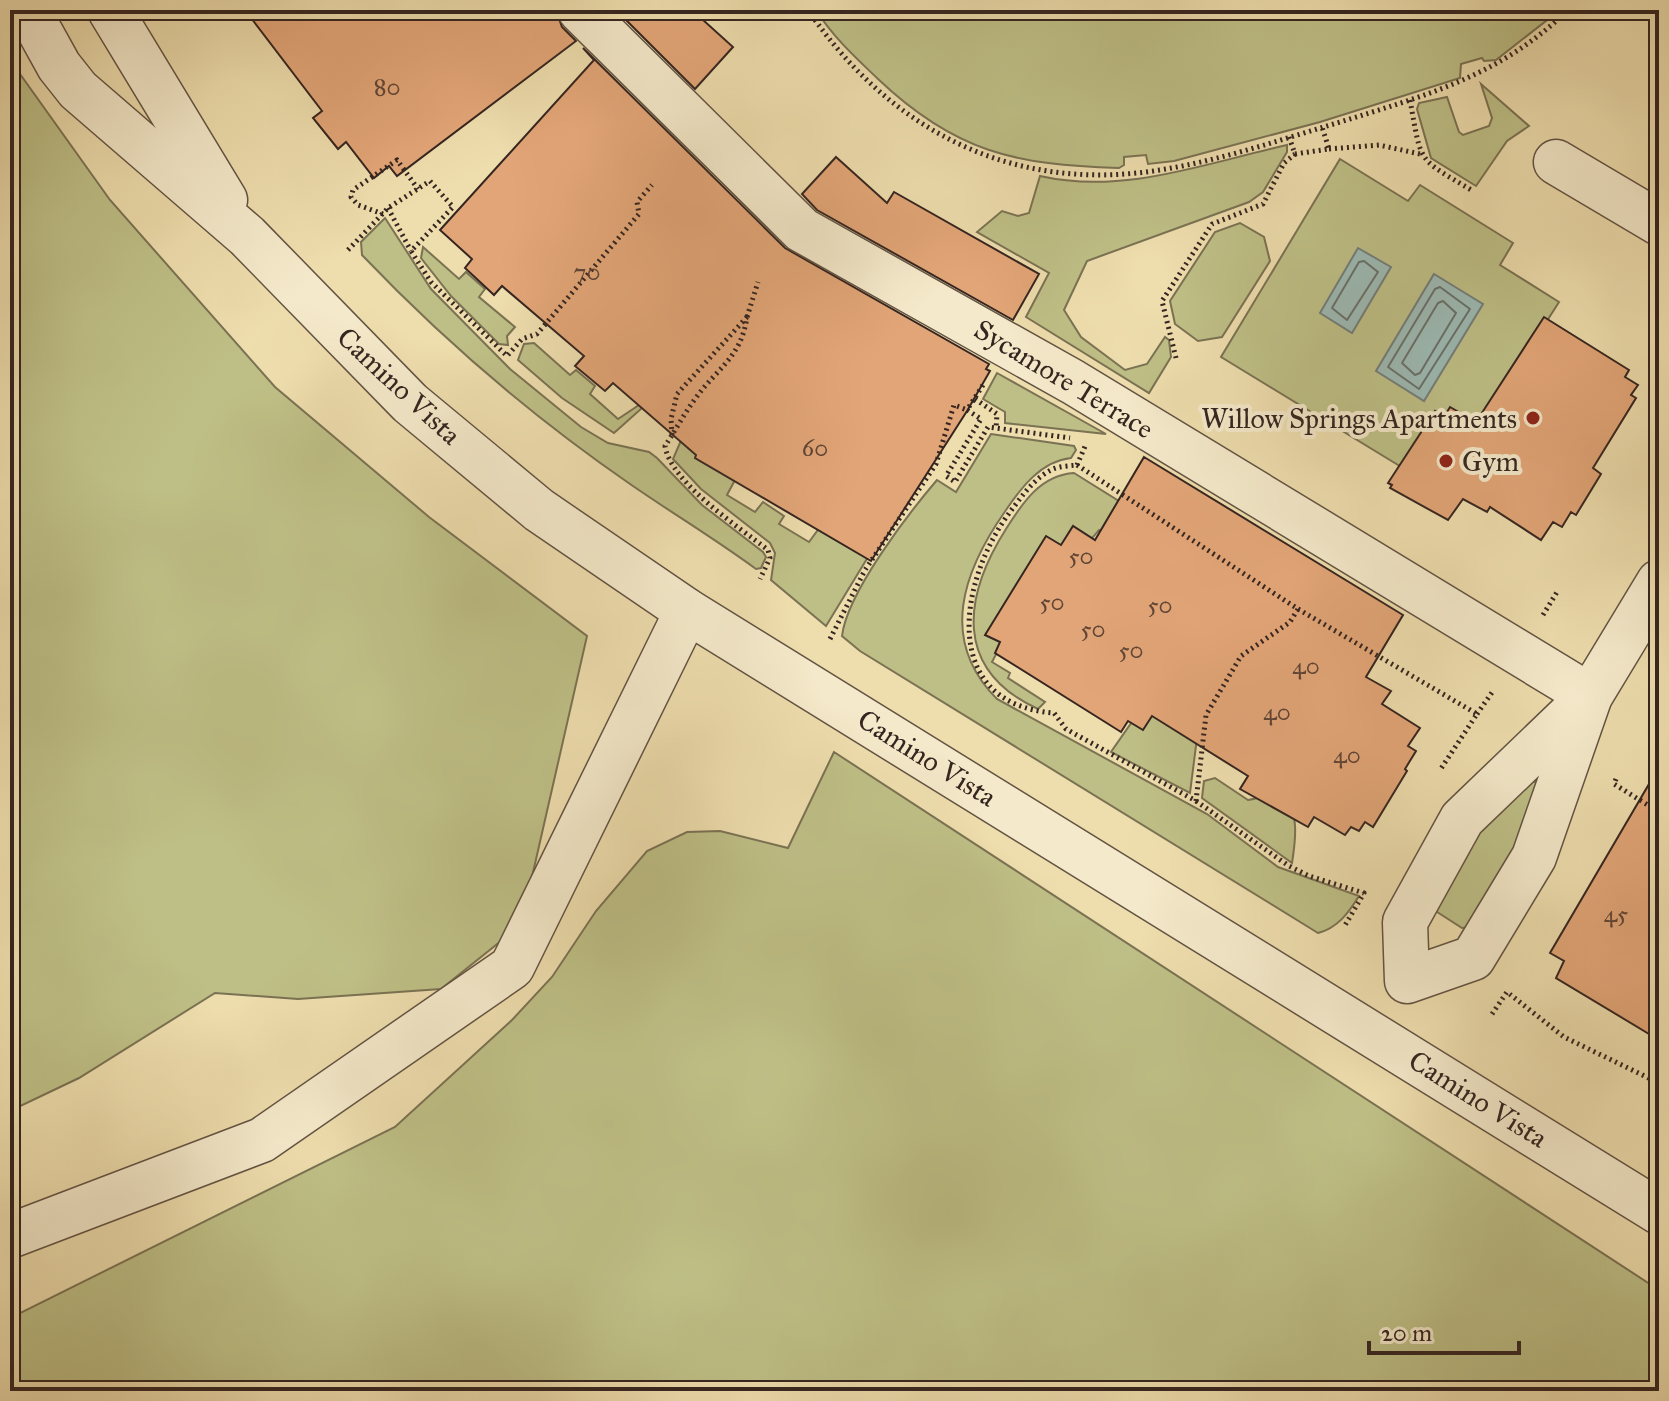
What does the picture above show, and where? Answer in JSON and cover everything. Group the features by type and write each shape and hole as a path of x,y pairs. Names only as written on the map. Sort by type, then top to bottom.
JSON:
{"street":[{"name":"Camino Vista","path":"28,10 59,66 78,90 247,236 410,403 539,510 687,611 1659,1212"},
{"name":"Camino Vista","path":"110,10 247,236"},
{"name":"Sycamore Terrace","path":"580,10 802,230 1073,382 1590,696"},
{"path":"1556,162 1659,223"},
{"path":"1407,981 1473,958 1534,857 1590,696 1659,582"},
{"path":"10,1236 262,1140 512,967 687,611"},
{"path":"1373,1033 1407,981 1405,922 1462,819 1590,696"}],"path":[{"path":"808,10 833,47 923,126 966,150 1014,163 1069,172 1136,173 1171,168 1289,137 1410,100 1499,65 1568,10"},
{"path":"1410,100 1420,154 1425,163 1473,191"},
{"path":"1322,127 1329,149"},
{"path":"1289,137 1295,154"},
{"path":"1176,358 1162,301 1212,224 1263,204 1284,163 1295,154 1379,145 1420,154"},
{"path":"383,214 358,205 351,197 353,190 397,160 418,189"},
{"path":"348,250 388,208 430,181 453,207 411,251"},
{"path":"388,208 431,282 507,356 522,339 537,334 639,214 637,202 652,185"},
{"path":"758,282 747,317 744,340 694,400 665,446 667,457 686,480 768,550 770,558 760,579"},
{"path":"672,435 671,419 677,394 747,317"},
{"path":"967,410 989,375"},
{"path":"975,399 997,414 996,428"},
{"path":"830,639 865,570 936,464 954,405 981,419 946,476 955,482 988,427 1067,437 1086,444"},
{"path":"1364,893 1309,876 1289,866 1196,801 1066,729 1054,713 1028,711 995,689 972,652 967,627 973,583 983,555 1030,485 1054,468 1077,465 1298,609 1477,714"},
{"path":"1536,626 1557,592"},
{"path":"1196,801 1206,715 1241,656 1290,622 1298,609"},
{"path":"1434,779 1501,679"},
{"path":"1618,770 1614,784 1659,812"},
{"path":"1344,927 1372,880"},
{"path":"1492,1014 1507,992 1564,1037 1659,1083"}],"green space":[{"path":"816,10 1560,10 1496,60 1484,61 1482,58 1461,64 1460,78 1320,122 1174,161 1148,164 1146,155 1124,157 1124,165 1119,168 1017,158 961,138 906,104 853,55"},
{"path":"10,60 110,200 275,387 429,517 587,636 521,925 441,989 298,999 215,993 79,1078 10,1111"},
{"path":"1481,84 1529,126 1507,141 1476,186 1431,158 1417,109 1419,103 1447,97 1459,132 1463,135 1489,126 1492,118"},
{"path":"1287,145 1287,152 1263,192 1249,202 1087,261 1064,310 1081,337 1125,370 1147,364 1165,337 1169,340 1171,357 1149,393 1026,317 1049,273 977,232 1002,211 1018,216 1029,213 1040,176 1071,181 1134,179 1195,168"},
{"path":"1340,159 1408,201 1420,185 1513,243 1500,265 1559,302 1439,490 1221,357"},
{"path":"385,218 431,289 510,369 581,427 608,443 649,452 657,458 702,505 763,552 766,557 761,568 756,569 594,458 524,405 424,317 362,255 361,242"},
{"path":"1240,223 1264,237 1270,261 1222,337 1198,341 1175,324 1170,301 1215,232"},
{"path":"423,247 459,279 466,272 485,289 479,297 515,327 507,336 508,345 499,344 451,296 421,258"},
{"path":"534,343 570,375 576,370 595,386 590,394 618,419 639,405 642,408 614,433 562,398 518,360 524,344"},
{"path":"997,373 1106,434 1005,423 1005,412 983,399"},
{"path":"698,401 735,480 727,495 755,512 763,502 784,516 779,524 809,542 820,527 868,557 826,626 771,580 775,553 770,543 701,489 673,459"},
{"path":"991,434 1074,446 1076,450 1071,458 1050,464 1025,485 978,557 963,605 963,629 967,653 979,676 997,699 1207,814 1278,867 1359,896 1337,923 1318,933 860,651 842,636 855,598 896,533 937,480 956,492"},
{"path":"1074,473 1159,526 1143,557 1099,530 1003,641 992,662 1010,673 1008,678 1045,702 1038,709 1010,693 991,674 979,653 974,630 975,606 981,580 992,555 1019,509 1042,484"},
{"path":"1194,633 1199,722 1190,793 1111,752"},
{"path":"834,752 1659,1290 1659,1391 10,1391 10,1318 395,1127 512,1020 552,977 596,911 647,851 687,832 720,831 788,848"},
{"path":"1215,778 1248,800 1273,796 1283,799 1293,814 1295,824 1292,863 1202,798 1204,781"},
{"path":"1532,780 1539,785 1513,858 1471,927 1462,928 1434,910 1477,833"}],"water":[{"path":"1358,248 1391,267 1352,333 1320,313"},
{"path":"1434,274 1483,304 1424,401 1376,371"}],"building":[{"path":"245,10 556,10 562,27 576,41 397,176 389,166 374,178 346,142 338,149 313,118 322,111"},
{"path":"616,10 692,10 733,47 695,89"},
{"path":"583,48 785,248 989,364 986,369 990,371 967,411 871,561 695,458 696,455 613,383 605,391 575,366 584,356 502,286 494,295 465,268 472,259 440,230 594,60"},
{"path":"836,157 887,203 894,192 1039,274 1013,320 817,210 802,194"},
{"path":"1544,317 1629,370 1625,377 1638,385 1631,395 1636,398 1593,468 1601,474 1576,515 1571,512 1562,527 1553,522 1541,540 1490,507 1487,512 1463,499 1448,520 1390,488 1392,485 1388,483 1435,411 1444,417 1450,407 1476,422"},
{"path":"1144,457 1403,615 1366,677 1391,691 1382,704 1420,728 1408,746 1416,751 1405,769 1407,771 1373,827 1365,822 1359,831 1351,827 1345,835 1314,817 1308,827 1240,789 1248,776 1152,716 1143,730 1128,721 1121,732 995,653 1000,642 985,635 1046,536 1061,545 1073,526 1095,540"},
{"path":"1659,767 1659,1040 1556,978 1564,961 1550,953"}],"place":[{"name":"Willow Springs Apartments","path":"1533,418"},
{"name":"Gym","path":"1446,461"}]}
